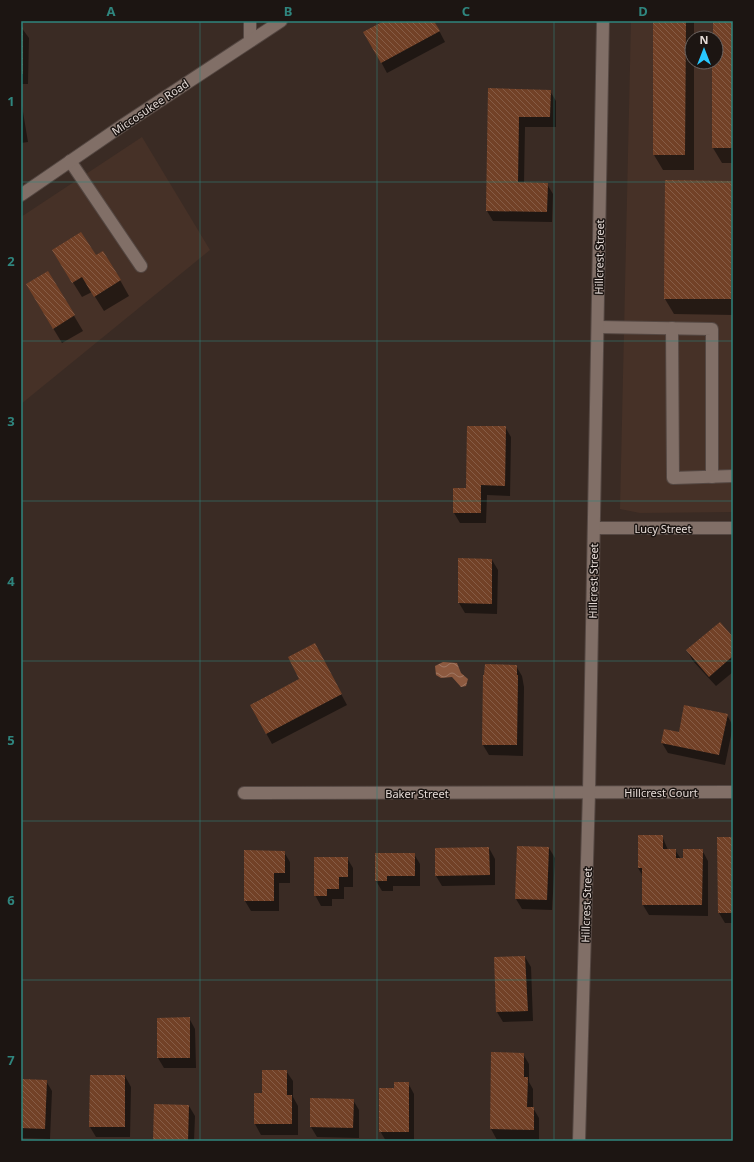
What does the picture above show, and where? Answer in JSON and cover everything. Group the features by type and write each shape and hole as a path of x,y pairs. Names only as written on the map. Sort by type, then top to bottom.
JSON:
{"street":[{"path":"250,21 250,41"},
{"name":"Miccosukee Road","path":"21,195 281,21"},
{"name":"Hillcrest Street","path":"579,1141 589,792 604,21"},
{"path":"70,161 141,266"},
{"path":"598,327 712,329 712,477"},
{"path":"672,328 672,478 733,476"},
{"name":"Lucy Street","path":"594,528 733,528"},
{"name":"Hillcrest Court","path":"589,792 733,792"},
{"name":"Baker Street","path":"244,793 589,792"}],"shaded area":[{"path":"631,21 733,21 733,512 640,513 620,509"},
{"path":"142,137 210,250 21,404 21,217"}],"water":[{"path":"443,662 457,663 461,673 468,679 466,686 461,687 452,677 441,678 436,675 435,666"}],"building":[{"path":"384,21 434,21 440,31 381,63 363,32"},
{"path":"653,21 686,21 686,30 684,30 684,70 686,70 685,155 653,155"},
{"path":"713,21 733,21 733,148 712,148 712,70 724,70 724,30 713,30"},
{"path":"21,26 23,27 23,74 21,74"},
{"path":"488,88 551,90 550,117 519,117 518,182 548,183 547,212 486,211"},
{"path":"665,180 732,181 731,299 664,299"},
{"path":"81,232 96,255 103,251 121,280 94,297 82,277 72,283 52,250"},
{"path":"48,271 75,315 53,329 26,284"},
{"path":"467,426 506,426 505,486 481,485 481,513 453,513 453,488 466,488"},
{"path":"458,558 492,559 492,604 458,603"},
{"path":"720,622 733,637 733,656 709,677 686,650"},
{"path":"315,643 342,694 266,734 250,705 299,679 288,657"},
{"path":"485,664 517,665 517,745 482,745 483,675"},
{"path":"684,705 728,714 719,755 661,743 664,729 679,732"},
{"path":"638,835 663,835 663,849 676,849 676,858 683,858 683,849 703,849 702,905 642,905 642,868 638,868"},
{"path":"717,837 733,837 733,913 718,913"},
{"path":"517,846 549,847 547,900 515,899"},
{"path":"489,847 490,875 435,876 435,848"},
{"path":"244,850 285,851 285,873 274,873 274,901 244,901"},
{"path":"375,853 415,853 415,876 387,876 387,881 375,881"},
{"path":"314,857 348,857 348,877 339,877 339,889 327,889 327,896 314,896"},
{"path":"525,956 528,1011 496,1012 494,957"},
{"path":"190,1017 190,1058 157,1058 157,1018"},
{"path":"491,1052 524,1053 524,1077 528,1077 527,1107 534,1107 534,1130 490,1129"},
{"path":"262,1070 287,1070 287,1095 292,1095 292,1124 254,1124 254,1093 262,1093"},
{"path":"90,1075 125,1075 125,1127 89,1127"},
{"path":"21,1079 47,1080 45,1129 21,1128"},
{"path":"394,1082 409,1082 409,1132 379,1132 379,1088 394,1088"},
{"path":"310,1098 354,1099 353,1128 310,1127"},
{"path":"154,1104 189,1105 188,1141 153,1141"}]}
